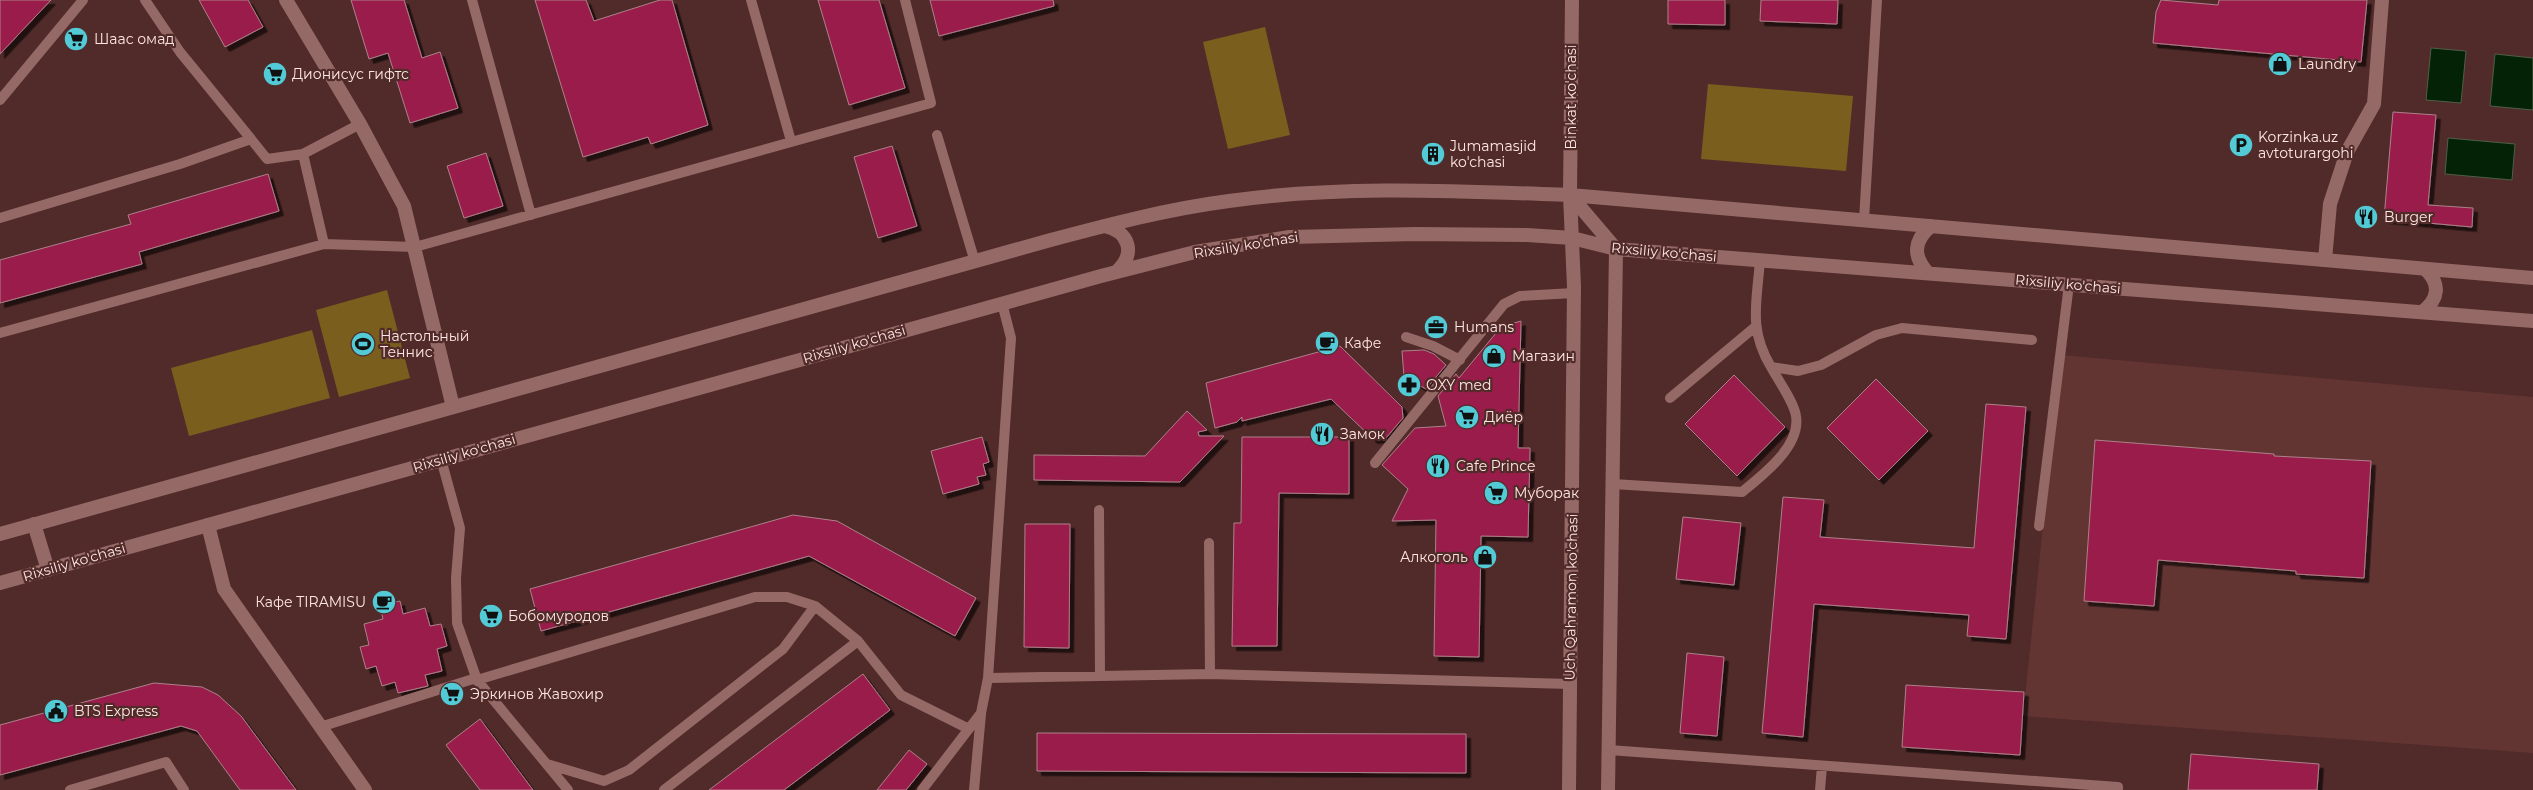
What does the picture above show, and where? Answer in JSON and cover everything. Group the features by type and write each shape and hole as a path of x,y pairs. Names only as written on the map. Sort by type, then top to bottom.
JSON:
{"main road":[{"path":"286,0 360,124 404,206 452,408"},
{"name":"Binkat ko'chasi","path":"1570,195 1572,0"},
{"path":"2325,260 2330,204 2347,152 2374,104 2382,0"},
{"path":"0,534 1144,215 1229,201 1324,192 1431,190 1570,195 2533,278"},
{"path":"1570,195 1616,249 1608,790"},
{"name":"Uch Qahramon ko'chasi","path":"1569,790 1574,293 1570,195"},
{"path":"1104,226 1120,232 1128,246 1127,260 1116,272"},
{"path":"1928,273 1919,261 1916,249 1922,235 1931,226"},
{"name":"Rixsiliy ko'chasi","path":"0,583 1116,272 1195,252 1290,237 1415,234 1572,238 1616,249 2533,321"},
{"path":"2422,312 2432,303 2438,291 2434,278 2426,269"},
{"path":"34,524 48,570"},
{"path":"208,524 224,589 362,789"}],"lane":[{"path":"0,100 83,0"},
{"path":"145,0 180,52 267,159 303,154 360,124"},
{"path":"472,0 531,215"},
{"path":"751,0 791,141"},
{"path":"0,333 324,244 415,247 931,103 905,0"},
{"path":"1864,220 1877,0"},
{"path":"937,135 975,262"},
{"path":"0,218 180,164 251,139"},
{"path":"303,154 324,244"},
{"path":"1613,484 1742,492 1774,464 1795,436 1796,415 1762,353 1755,327 1760,260"},
{"path":"2039,526 2069,284"},
{"path":"1374,463 1504,304 1520,296 1574,293"},
{"path":"974,790 981,713 988,678 1011,338 1002,303"},
{"path":"1670,398 1755,327"},
{"path":"1771,367 1798,371 1821,366 1876,335 1902,328 2032,340"},
{"path":"1406,337 1433,346 1460,360"},
{"path":"441,459 460,528 456,578 456,623 477,680 568,790"},
{"path":"1099,510 1100,676"},
{"path":"1209,543 1210,674"},
{"path":"320,727 473,679 477,680 755,597 787,597 815,606 858,641 901,695 969,729"},
{"path":"547,764 604,781 630,770 783,649 815,606"},
{"path":"664,790 858,641"},
{"path":"988,678 1210,674 1570,684"},
{"path":"922,790 981,713"},
{"path":"1609,750 1822,766 2021,785 2118,787 2118,790"},
{"path":"70,790 166,762 184,790"},
{"path":"1820,790 1822,766"}],"shaded area":[{"path":"1265,27 1290,135 1228,149 1203,42"},
{"path":"2431,48 2466,51 2461,103 2426,100"},
{"path":"2495,54 2533,58 2533,110 2490,106"},
{"path":"1708,84 1853,96 1846,171 1701,159"},
{"path":"2448,138 2515,144 2512,180 2445,174"},
{"name":"Настольный Теннис","path":"387,290 410,378 339,397 316,310"},
{"path":"312,330 330,398 189,436 171,368"},
{"path":"2061,355 2533,397 2533,753 2023,716"}],"building":[{"path":"0,0 51,0 0,54"},
{"path":"199,0 248,0 263,27 225,47"},
{"path":"351,0 404,0 422,58 440,52 458,108 410,123 388,53 369,59"},
{"path":"535,0 586,0 594,21 660,0 672,0 708,125 651,144 648,137 583,157"},
{"path":"818,0 879,0 905,88 849,105"},
{"path":"930,0 1053,0 1054,6 939,36"},
{"path":"1668,0 1725,0 1725,25 1668,24"},
{"path":"1761,0 1838,0 1837,24 1760,21"},
{"path":"2161,0 2218,5 2219,0 2367,0 2361,62 2153,43 2156,12"},
{"path":"2393,112 2436,115 2428,205 2473,208 2472,227 2384,219"},
{"path":"892,146 917,226 878,238 854,157"},
{"path":"486,153 503,206 464,218 447,166"},
{"path":"268,174 279,211 139,252 142,264 0,303 0,260 131,224 128,215"},
{"path":"1521,321 1518,448 1530,448 1528,537 1481,536 1479,657 1434,656 1436,520 1392,521 1408,489 1382,465 1415,428 1446,426 1438,396 1456,374 1459,378 1501,327"},
{"path":"1340,346 1402,407 1403,418 1386,438 1373,439 1331,399 1242,421 1242,417 1237,422 1215,428 1206,383"},
{"path":"1424,350 1434,354 1446,365 1426,389 1404,377 1402,351"},
{"path":"1734,375 1785,427 1737,476 1685,424"},
{"path":"1876,379 1928,431 1879,480 1827,428"},
{"path":"1986,404 2026,407 2006,639 1967,636 1969,615 1814,604 1803,737 1762,733 1783,497 1824,500 1820,537 1974,548"},
{"path":"1187,411 1207,430 1198,432 1199,436 1224,436 1180,482 1034,480 1034,455 1145,456"},
{"path":"982,437 989,462 983,464 986,475 977,477 979,484 943,494 931,451"},
{"path":"1242,437 1349,437 1349,494 1279,493 1277,646 1232,646 1234,523 1241,523"},
{"path":"2095,440 2274,454 2274,456 2371,461 2364,578 2296,574 2296,571 2158,560 2154,606 2084,601"},
{"path":"793,515 837,521 976,598 955,636 809,556 541,631 530,589"},
{"path":"1683,517 1741,523 1734,585 1676,579"},
{"path":"1025,524 1070,524 1069,648 1024,647"},
{"path":"400,601 403,614 425,608 430,626 441,624 447,646 437,649 442,671 425,675 428,686 398,693 395,682 382,686 376,666 366,669 360,647 369,645 364,624 383,619 380,606"},
{"path":"1687,653 1724,657 1717,736 1680,733"},
{"path":"863,674 890,710 784,790 709,790"},
{"path":"154,683 202,687 218,695 241,716 296,790 240,790 197,731 181,726 0,775 0,725"},
{"path":"1906,685 2024,692 2020,755 1902,747"},
{"path":"480,719 533,790 480,790 446,745"},
{"path":"1037,733 1466,734 1466,773 1037,771"},
{"path":"909,750 927,764 906,790 877,790"},
{"path":"2191,754 2319,764 2317,790 2188,790"}],"place":[{"name":"Шаас омад","path":"76,39"},
{"name":"Laundry","path":"2280,64"},
{"name":"Дионисус гифтс","path":"275,74"},
{"name":"Korzinka.uz avtoturargohi","path":"2241,145"},
{"name":"Jumamasjid ko'chasi","path":"1433,154"},
{"name":"Burger","path":"2366,217"},
{"name":"Humans","path":"1436,327"},
{"name":"Кафе","path":"1327,343"},
{"name":"Настольный Теннис","path":"363,344"},
{"name":"Магазин","path":"1494,356"},
{"name":"OXY med","path":"1409,385"},
{"name":"Диёр","path":"1467,417"},
{"name":"Замок","path":"1322,434"},
{"name":"Cafe Prince","path":"1438,466"},
{"name":"Муборак","path":"1496,493"},
{"name":"Алкоголь","path":"1485,557"},
{"name":"Кафе TIRAMISU","path":"384,602"},
{"name":"Бобомуродов","path":"491,616"},
{"name":"Эркинов Жавохир","path":"452,694"},
{"name":"BTS Express","path":"56,711"}]}
